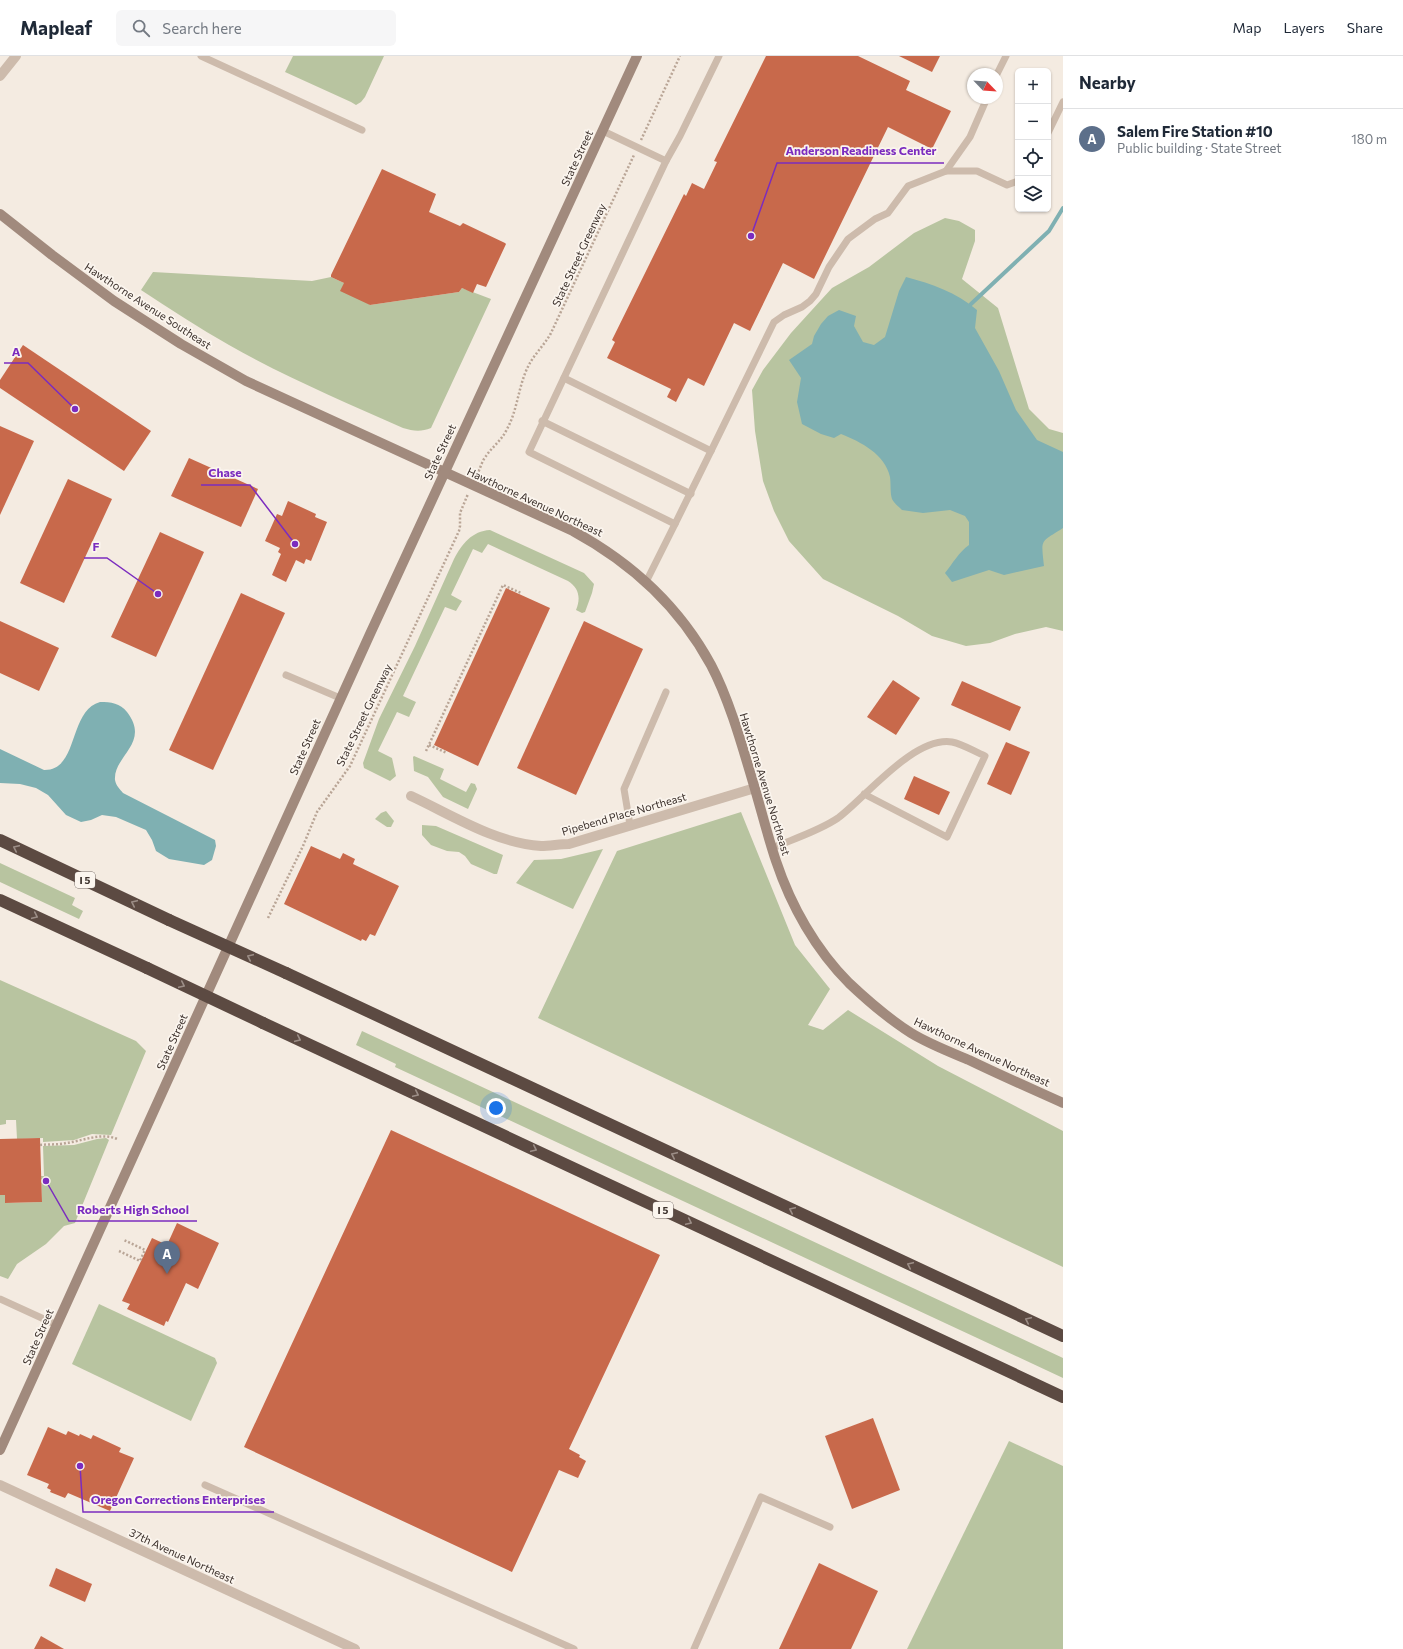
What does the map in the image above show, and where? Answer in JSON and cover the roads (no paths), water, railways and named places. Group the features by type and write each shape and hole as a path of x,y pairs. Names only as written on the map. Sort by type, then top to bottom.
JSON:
{"highway":[{"name":"I 5","path":"0,840 1063,1336"},
{"name":"I 5","path":"0,900 1063,1397"}],"main road":[{"name":"State Street","path":"0,1450 340,698 637,56"},
{"name":"Hawthorne Avenue Southeast","path":"0,214 52,256 114,301 181,344 246,381 444,472"},
{"name":"Hawthorne Avenue Northeast","path":"444,472 573,531 622,560 654,589 688,628 711,666 727,703 755,788 772,848 789,895 800,918 828,958 849,983 864,997 911,1033 1063,1103"}],"street":[{"path":"0,76 16,56"},
{"name":"Pipebend Place Northeast","path":"411,796 491,834 521,843 543,846 569,844 755,788"},
{"name":"37th Avenue Northeast","path":"0,1484 355,1649"}],"lane":[{"path":"201,56 362,130"},
{"path":"675,524 529,452 542,421 564,378 666,161 680,136 719,56"},
{"path":"1000,68 1006,56"},
{"path":"1051,128 1063,102"},
{"path":"946,171 970,137 984,104"},
{"path":"603,131 666,161"},
{"path":"646,582 691,494 774,322 784,315 810,302 816,294 829,267 848,239 875,219 888,213 908,186 946,171 977,171 1007,185 1015,182"},
{"path":"564,378 711,451"},
{"path":"542,421 691,494"},
{"path":"286,675 340,698"},
{"path":"630,825 624,788 666,692"},
{"path":"772,848 824,826 838,818 864,794 903,760 930,744 951,742 985,756 947,837 864,794"},
{"path":"0,1299 57,1325"},
{"path":"205,1485 574,1649"},
{"path":"694,1649 761,1497 830,1527"}],"water":[{"path":"906,277 952,293 977,310 975,328 999,371 1016,410 1037,440 1063,452 1063,528 1050,536 1044,542 1042,550 1044,566 1004,575 989,570 952,582 945,573 959,554 969,545 969,522 965,516 950,510 923,513 902,510 892,499 890,477 878,455 864,445 841,434 834,438 821,434 802,424 797,402 801,378 789,360 812,344 814,336 821,324 828,316 839,310 856,316 854,326 863,342 874,345 885,337 899,291"},
{"path":"100,702 112,703 124,709 133,723 135,732 133,741 116,771 115,780 118,787 123,793 215,840 216,846 212,860 204,865 169,859 156,851 146,830 116,817 102,815 91,820 81,822 66,815 48,795 36,788 20,784 0,783 0,749 44,770 55,768 63,761 69,751 77,728 83,717 90,708"}],"waterway":[{"path":"971,304 1049,231 1063,208"}],"place":[{"name":"Anderson Readiness Center","path":"751,236"},
{"name":"A","path":"75,409"},
{"name":"Chase","path":"295,544"},
{"name":"F","path":"158,594"},
{"name":"Roberts High School","path":"46,1181"},
{"name":"Salem Fire Station #10","path":"167,1274"},
{"name":"Oregon Corrections Enterprises","path":"80,1466"}]}
